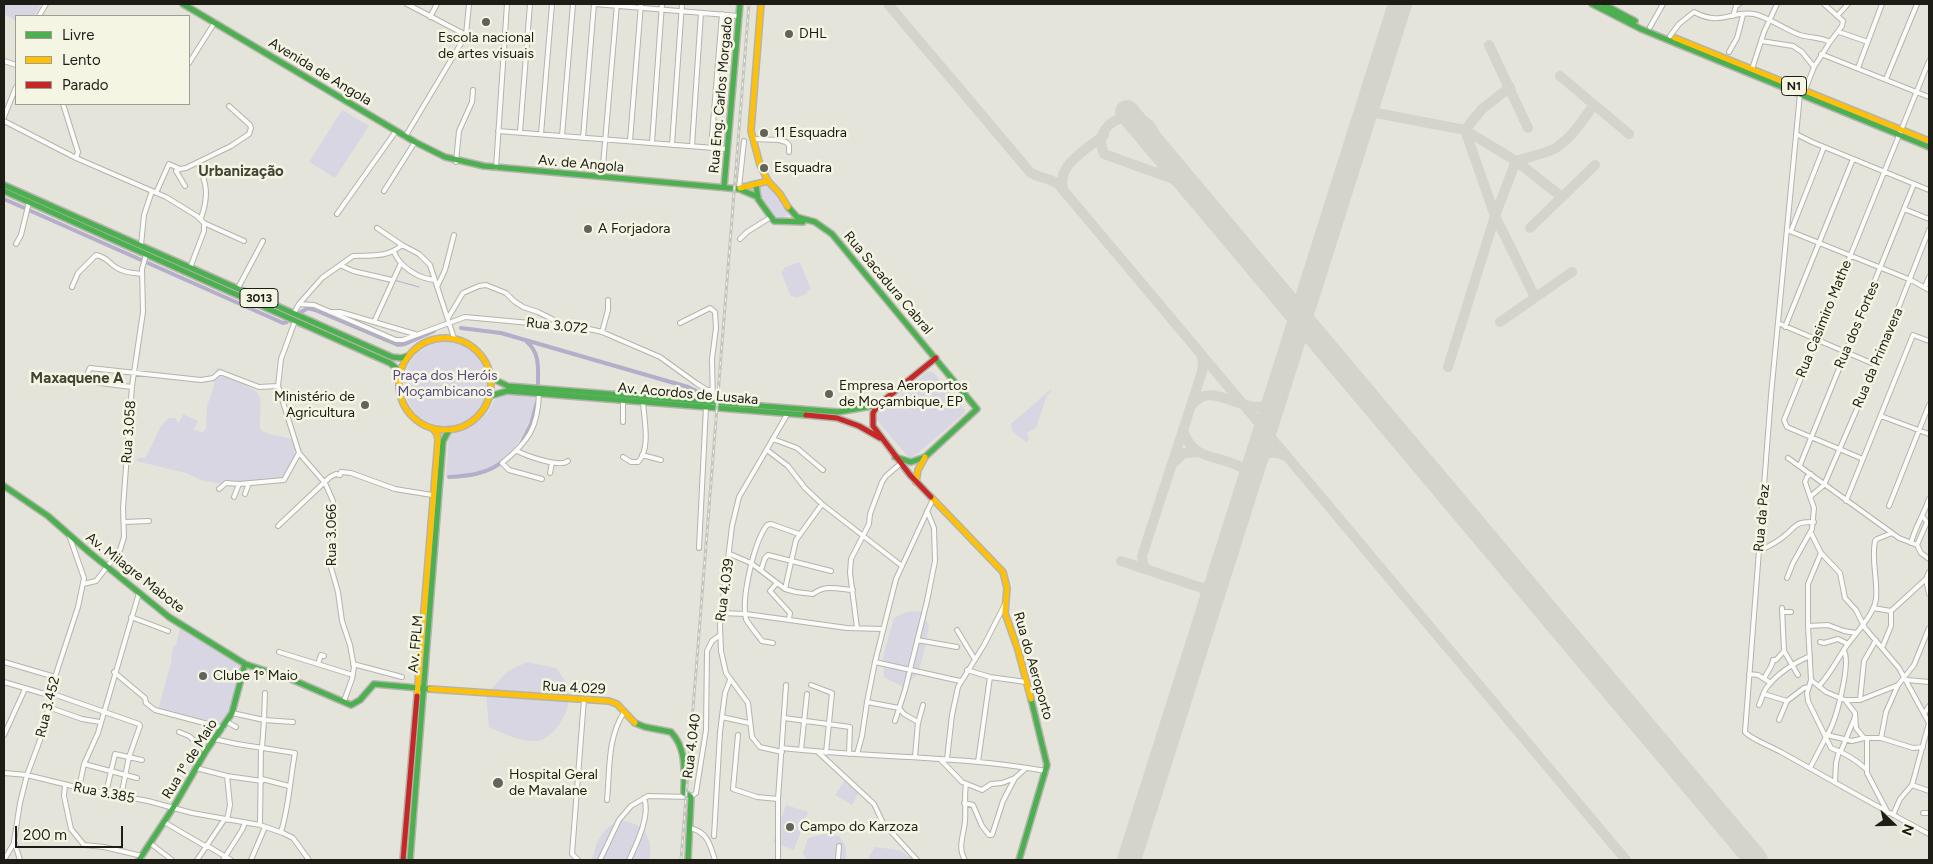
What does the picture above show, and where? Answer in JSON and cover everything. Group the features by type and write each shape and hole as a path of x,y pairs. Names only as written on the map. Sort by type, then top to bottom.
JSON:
{"main road":[{"name":"Avenida de Angola","path":"183,4 216,22 405,137 446,158"},
{"name":"Rua Eng. Carlos Morgado","path":"727,188 727,149 740,4"},
{"path":"761,4 751,123 760,165 768,181 780,194 790,210 789,217 785,221"},
{"name":"N1","path":"1592,4 1621,20 1900,132 1929,141"},
{"name":"N1","path":"1603,4 1650,28 1724,60 1752,69 1802,92"},
{"name":"N1","path":"1900,132 1929,147"},
{"name":"Av. de Angola","path":"446,158 456,162 496,168 727,188"},
{"path":"760,165 755,191 771,218 778,222 798,221 821,225"},
{"path":"727,188 739,188 768,181"},
{"path":"4,185 141,245"},
{"path":"739,188 758,197"},
{"path":"4,192 146,259"},
{"name":"Rua Sacadura Cabral","path":"790,210 801,219 821,225 832,234 936,358"},
{"name":"3013","path":"141,245 367,346 397,358 408,356"},
{"name":"3013","path":"146,259 295,320 390,363 396,368 399,376"},
{"path":"433,338 454,338 472,345 480,352 489,369 491,378 490,396 487,405 475,420 458,428 448,430 433,429 422,424 405,408 401,398 399,376 408,356 424,342 433,338"},
{"path":"878,405 936,358 977,409 925,457 918,470 916,482"},
{"name":"Av. Acordos de Lusaka","path":"491,378 508,386 838,412 878,405"},
{"name":"Av. Acordos de Lusaka","path":"490,396 507,391 788,413 846,421 881,438"},
{"name":"Rua do Aeroporto","path":"878,405 872,418 873,426 900,464 1003,572 1007,588 1005,613 1018,650 1045,751 1046,771 1019,860"},
{"path":"344,701 351,705 363,700 370,686 374,684 419,686 432,495 438,437 433,429"},
{"name":"Av. FPLM","path":"402,860 443,441 448,430"},
{"path":"895,457 911,462 925,457"},
{"name":"Av. Milagre Mabote","path":"4,486 32,504 169,617 246,664 293,680 344,701"},
{"name":"Rua 1º de Maio","path":"141,858 206,751 232,713 246,664"},
{"name":"Av. FPLM","path":"410,860 422,704 419,686"},
{"name":"Rua 4.029","path":"419,686 495,695 613,702 635,723 669,731 674,734 684,761 684,792 691,797"},
{"name":"Rua 4.040","path":"688,860 691,797"}],"street":[{"path":"40,15 46,4"},
{"path":"407,4 466,35"},
{"path":"430,17 437,4"},
{"path":"405,137 466,35 469,4"},
{"path":"496,168 507,4"},
{"path":"520,132 530,4"},
{"path":"541,134 552,4"},
{"path":"562,136 573,4"},
{"path":"583,138 594,4 641,6 739,16"},
{"path":"652,143 662,4"},
{"path":"672,145 682,4"},
{"path":"1650,28 1663,4"},
{"path":"1732,16 1737,4"},
{"path":"1752,69 1769,20 1777,4"},
{"path":"1824,4 1843,24 1838,32 1868,42"},
{"path":"1837,16 1848,4"},
{"path":"1858,68 1882,4"},
{"path":"1886,79 1916,4"},
{"path":"602,176 617,5"},
{"path":"630,141 641,6"},
{"path":"1670,36 1679,24 1694,12 1709,18 1722,19 1752,14 1800,35 1809,38 1820,38 1830,42"},
{"path":"692,146 701,13"},
{"path":"712,148 722,14"},
{"path":"1729,52 1737,38 1742,15"},
{"path":"190,61 216,22"},
{"name":"Rua da Paz","path":"1838,32 1821,54 1802,92 1796,134 1789,231 1778,323 1758,551 1746,734 1929,834"},
{"path":"1761,41 1793,46 1802,52 1814,67"},
{"path":"1821,54 1929,97"},
{"name":"Rua Casimiro Mathe","path":"1863,459 1787,427 1784,420 1929,61"},
{"path":"4,117 15,90"},
{"path":"456,162 459,131 472,102 473,90"},
{"path":"63,105 78,152 76,158"},
{"path":"141,245 144,215 169,164 180,169 186,168 232,146 251,131 250,125 229,106"},
{"path":"4,121 76,158 154,192 201,218 204,223 204,231 190,268"},
{"path":"337,214 396,131"},
{"path":"498,131 727,149"},
{"path":"1796,134 1929,190"},
{"path":"753,138 784,141 789,145 788,152"},
{"path":"739,188 744,141"},
{"path":"384,191 415,142"},
{"path":"1824,147 1789,231 1927,288 1929,278"},
{"path":"1785,327 1853,159"},
{"path":"198,162 202,171 207,199 201,218"},
{"path":"180,169 176,172 185,186"},
{"name":"Rua dos Fortes","path":"1800,465 1914,184"},
{"path":"16,244 22,235 28,202"},
{"path":"1904,209 1929,219"},
{"path":"740,239 747,232 771,218"},
{"path":"204,223 244,241"},
{"path":"377,228 402,246 412,249 426,260 432,268 454,338"},
{"name":"Rua da Primavera","path":"1824,485 1876,366 1929,230"},
{"path":"437,287 445,270 454,234"},
{"path":"238,288 263,241"},
{"path":"294,313 299,304 322,278 353,256 381,256 394,252 402,246"},
{"path":"394,252 401,263 420,276 435,280"},
{"path":"72,288 78,273 96,255 107,258 115,267 129,273 142,274"},
{"name":"Rua 3.058","path":"106,566 123,544 132,387 143,312 142,274 146,259"},
{"path":"374,322 401,263"},
{"path":"340,265 353,271 392,280"},
{"path":"448,320 463,293 486,284 506,293 523,307 552,319 559,326"},
{"path":"602,332 608,310 608,300"},
{"path":"299,304 314,305 329,312 340,312 415,334"},
{"path":"680,323 710,308 715,312 716,328 712,359 713,403"},
{"name":"Rua 3.072","path":"329,312 396,340 403,340 448,320 465,317 585,328 602,332 660,357 696,384 712,390"},
{"path":"358,325 360,319"},
{"name":"Rua 3.066","path":"295,320 281,359 278,386 299,453 325,483 334,501 330,564 338,592 342,621 350,645 353,664 353,675 344,701"},
{"path":"1778,323 1876,366"},
{"path":"1846,500 1913,335 1929,341"},
{"path":"132,387 84,381 90,368 201,380 213,378 220,372 259,387 278,386"},
{"path":"539,394 538,412 526,442 502,463 509,470 542,479"},
{"path":"622,422 623,400"},
{"path":"623,457 631,462 638,462 642,455 645,444 643,402"},
{"path":"1889,506 1929,404"},
{"path":"700,548 706,407"},
{"name":"Rua 4.039","path":"788,413 739,497 734,514 721,613 721,652 730,680 748,704 752,737 759,746 782,750 947,759 1046,771"},
{"path":"1881,416 1929,434"},
{"path":"773,440 797,448 824,470"},
{"path":"767,450 788,466 805,488 822,504 902,566"},
{"path":"517,451 552,463 561,464 568,461"},
{"path":"219,489 226,483 239,484 284,480 299,453"},
{"path":"642,455 661,460"},
{"path":"1788,458 1892,533 1917,546 1921,553 1929,559"},
{"path":"550,474 552,463"},
{"path":"857,628 850,566 851,559 869,524 870,514 882,482 900,464"},
{"path":"278,526 330,477 336,474 340,475 341,472 346,472 395,489 432,495"},
{"path":"1788,578 1798,554 1811,533 1814,522 1814,508 1805,482 1811,474"},
{"path":"245,494 249,483"},
{"path":"234,497 239,484"},
{"path":"1811,496 1824,485"},
{"path":"857,754 875,662 896,580 933,499"},
{"path":"1911,543 1914,530 1923,517 1929,499"},
{"path":"785,589 790,562 799,534 822,504"},
{"path":"895,721 910,669 935,560 934,528 927,510"},
{"path":"1917,546 1927,522 1923,517"},
{"path":"124,522 149,521"},
{"path":"1758,551 1783,538 1797,524 1803,521 1814,522"},
{"path":"773,642 760,639 756,630 749,624 746,614 745,608 751,563 767,525 771,524 799,534"},
{"path":"68,533 82,569 83,584 94,582 106,566"},
{"path":"1811,533 1821,553 1839,570 1843,595 1905,678 1915,700 1929,723 1912,784 1900,800 1893,816"},
{"path":"1818,686 1834,669 1848,644 1873,608 1876,599 1874,561 1876,541 1892,533"},
{"path":"1821,553 1808,584 1811,680 1807,693 1808,700 1831,748 1855,759 1866,769 1888,813"},
{"path":"730,554 751,563 785,589 812,594 830,587 853,590"},
{"path":"760,570 766,555 832,571"},
{"path":"1882,648 1891,626 1891,611 1926,580 1929,572"},
{"path":"1926,580 1929,594"},
{"path":"778,583 770,591 789,613 789,619"},
{"name":"Rua 3.452","path":"20,860 14,843 20,803 27,775 40,741 55,677 78,606 83,584"},
{"path":"79,788 84,764 98,733 114,672 139,593"},
{"path":"947,759 952,715 960,681 984,645 1005,604"},
{"path":"1873,608 1891,611"},
{"path":"1791,612 1782,610 1784,650 1798,675"},
{"path":"721,613 746,614 857,628 883,629"},
{"path":"131,617 168,630"},
{"path":"1808,626 1828,626 1856,633"},
{"path":"957,630 974,658"},
{"path":"1881,738 1886,712 1898,685 1914,665 1929,630"},
{"name":"Rua 4.040","path":"691,797 698,790 700,759 706,730 708,651 712,641 720,636"},
{"path":"1820,642 1824,643 1838,639 1848,644"},
{"path":"917,640 957,648"},
{"path":"1860,700 1864,661 1876,640"},
{"path":"1764,679 1766,672 1772,668 1773,660 1776,660 1784,650"},
{"path":"1810,768 1833,724 1845,668 1846,655 1844,651"},
{"path":"279,652 353,675"},
{"path":"318,664 321,655 324,656"},
{"path":"1759,705 1771,683 1791,665 1810,656"},
{"path":"4,662 55,677"},
{"path":"875,662 960,681"},
{"path":"353,664 402,676"},
{"path":"968,670 990,677 1026,682"},
{"path":"114,672 145,698 146,703 155,710 222,728"},
{"path":"1749,674 1758,675 1771,683"},
{"path":"978,762 990,677"},
{"path":"1905,678 1929,682"},
{"path":"714,836 722,717 725,693 730,680"},
{"path":"1811,680 1829,694 1845,700 1860,700 1898,685"},
{"path":"4,682 103,711 140,725 129,756 121,796"},
{"path":"778,860 778,799 786,685"},
{"path":"811,685 832,693 826,753"},
{"path":"1779,720 1787,701 1804,688 1809,687"},
{"path":"4,735 26,689"},
{"path":"251,860 263,826 262,748 265,693"},
{"path":"801,750 807,694"},
{"path":"1764,694 1787,701"},
{"path":"578,860 573,856 584,700"},
{"path":"1845,700 1855,713 1856,728 1865,738 1866,769"},
{"path":"867,702 899,708 904,714 918,723"},
{"path":"915,757 918,723 923,705"},
{"path":"1924,714 1929,706"},
{"path":"48,707 82,719 100,722"},
{"path":"607,800 611,746 624,712"},
{"path":"232,713 264,720 293,722"},
{"path":"1835,782 1836,763 1855,713"},
{"path":"722,717 749,723"},
{"path":"784,718 851,727 849,754"},
{"path":"227,722 236,727"},
{"path":"179,732 188,736 206,751"},
{"path":"738,735 733,789 757,797 778,799"},
{"path":"1826,737 1852,741 1865,738 1881,738 1913,748 1923,747"},
{"path":"214,739 295,753 287,811 281,832"},
{"path":"818,752 874,804 883,823 917,860"},
{"path":"106,793 115,754 142,760"},
{"path":"940,759 966,784 984,790 991,784 1002,783 1015,778"},
{"path":"84,764 138,778"},
{"path":"196,768 227,776 262,780 289,786"},
{"path":"964,803 973,805 982,826 989,835 992,835 1003,801 1015,778 1026,768"},
{"name":"Rua 3.385","path":"4,772 27,775 226,820 263,826 281,832 296,840 308,860"},
{"path":"197,860 206,845 226,820 230,805 227,776"},
{"path":"964,860 960,846 965,822 966,784"},
{"path":"1912,784 1929,791"},
{"path":"65,785 64,796 71,829 84,845 104,847 141,858"},
{"path":"600,860 621,817 631,806 644,798 656,795 691,797"},
{"path":"629,860 646,811 644,798"},
{"path":"1923,813 1929,813"},
{"path":"164,822 206,845 224,858 231,860"},
{"path":"224,858 245,823"},
{"path":"690,828 706,836 715,860"},
{"path":"4,860 14,843"},
{"path":"150,843 172,860"},
{"path":"838,860 839,846"}],"green space":[{"path":"4,4 41,4 35,15 15,15 15,20 4,14"},
{"path":"342,110 369,126 335,178 309,162"},
{"path":"766,183 783,201 788,214 783,220 774,216 762,201 758,185"},
{"path":"800,263 811,289 807,291 808,293 796,298 795,296 791,297 781,272 784,268"},
{"name":"Praça dos Heróis Moçambicanos","path":"446,342 462,345 476,354 485,368 488,384 485,400 476,414 462,423 446,426 430,423 416,414 407,400 404,384 407,368 416,354 430,345"},
{"path":"220,368 232,378 257,392 260,396 260,429 264,432 293,440 294,460 285,478 223,484 203,481 186,473 136,461 138,458 145,458 161,426 169,418 175,418 179,423 183,414 198,421 194,429 183,425 203,433 206,428 207,407 214,386 216,369"},
{"path":"928,371 933,372 965,410 965,413 912,458 909,458 876,419 877,415"},
{"path":"1051,389 1051,392 1047,395 1036,428 1027,433 1029,437 1027,443 1012,431 1011,424"},
{"path":"505,393 537,397 518,443 501,460 490,467 473,473 446,477 449,435 479,421 487,413 498,396"},
{"path":"922,611 929,626 923,656 918,674 903,687 884,677 883,657 894,618 906,612"},
{"name":"Clube 1º Maio","path":"180,628 241,664 233,707 225,721 219,726 158,710"},
{"path":"527,662 556,668 565,681 569,692 567,709 560,723 550,735 538,741 519,739 489,727 486,694 508,671"},
{"path":"844,781 859,792 852,805 835,795"},
{"name":"Campo do Karzoza","path":"786,805 808,812 794,850 773,842"},
{"path":"619,820 635,824 644,830 650,845 649,860 592,860 603,832"},
{"path":"823,834 839,836 846,847 846,860 806,860 803,853 808,838"},
{"path":"875,847 899,850 914,860 867,860"}],"waterway":[{"path":"4,199 283,323 287,322"},
{"path":"394,280 419,287"},
{"path":"301,312 308,308 315,310 398,345 405,344 435,330"},
{"path":"301,312 308,308 315,310 398,345 405,344 434,331"},
{"path":"461,328 501,333 688,387 712,397"},
{"path":"527,342 536,356 538,384"},
{"path":"113,379 116,379 117,373"},
{"path":"521,444 531,424 537,402"},
{"path":"299,456 306,464"},
{"path":"449,477 484,472 503,461"}],"taxiway":[{"path":"888,4 1030,172 1059,185 1626,860"},
{"path":"1394,4 1399,7"},
{"path":"1489,45 1528,128"},
{"path":"1560,76 1629,134"},
{"path":"1510,87 1482,109 1465,130 1495,216 1535,297"},
{"path":"1448,367 1495,216 1516,161 1550,151 1560,145 1576,129 1593,106"},
{"path":"1366,111 1465,130 1516,161 1562,197"},
{"path":"1156,146 1154,131 1146,122 1136,118 1124,118 1114,122 1105,129 1101,140 1104,154 1179,181 1192,189"},
{"path":"1064,191 1062,182 1068,166 1081,152 1104,135"},
{"path":"1530,228 1595,165"},
{"path":"1500,322 1572,272"},
{"path":"1148,570 1143,565 1142,556 1202,372 1203,362 1201,354"},
{"path":"1192,405 1201,397 1211,395 1257,407 1267,404 1275,395"},
{"path":"1270,414 1268,425 1271,436"},
{"path":"1183,429 1187,440 1200,453 1235,464 1244,469 1248,478 1245,491"},
{"path":"1172,464 1184,453 1198,452"},
{"path":"1249,461 1272,453 1282,454 1287,457"},
{"path":"1121,561 1202,588"},
{"path":"1209,604 1207,594 1202,588 1211,586 1218,576"}],"runway":[{"path":"1129,860 1400,4"},
{"path":"1127,112 1756,860"}],"railway":[{"path":"681,860 749,4"}],"traffic: fast":[{"path":"183,4 415,142 445,157 484,166 739,189 758,197"},
{"path":"724,187 740,4"},
{"path":"1592,4 1641,29 1929,147"},
{"path":"1603,4 1635,21"},
{"path":"756,184 758,199 774,221 803,222"},
{"path":"4,185 392,357 401,358 408,356"},
{"path":"4,191 390,363 396,368 399,376"},
{"path":"788,207 797,217 815,222 832,234 977,409 925,457 911,462 895,457"},
{"path":"491,378 508,386 838,412 878,405"},
{"path":"490,396 507,391 806,415"},
{"path":"410,860 443,441 449,430"},
{"path":"4,486 48,516 169,617 245,664 293,680 351,705 360,700 374,684 430,689"},
{"path":"139,860 173,808 206,751 232,713 245,664"},
{"path":"1019,860 1047,765 1031,699"},
{"path":"635,723 671,732 680,746 684,761 684,793 691,797 688,860"}],"traffic: slow":[{"path":"761,4 751,131 760,165 768,181 780,194 788,207"},
{"path":"1675,38 1929,141"},
{"path":"740,188 768,181"},
{"path":"436,338 454,338 471,345 484,358 491,375 491,384 491,393 484,410 471,423 454,430 436,430 419,423 406,410 399,393 399,375 406,358 419,345 436,338"},
{"path":"417,696 438,440 437,434 433,429"},
{"path":"916,482 918,470 925,457"},
{"path":"931,497 1003,572 1007,588 1005,613 1018,650 1031,699"},
{"path":"430,689 609,701 617,704 635,723"}],"traffic: jam":[{"path":"931,497 910,475 873,426 873,413 878,405 936,358"},
{"path":"806,415 837,418 859,426 880,438"},
{"path":"403,860 417,696"}],"place":[{"name":"Escola nacional de artes visuais","path":"486,22"},
{"name":"DHL","path":"789,34"},
{"name":"11 Esquadra","path":"764,133"},
{"name":"Esquadra","path":"764,168"},
{"name":"A Forjadora","path":"588,229"},
{"name":"Empresa Aeroportos de Moçambique, EP","path":"829,394"},
{"name":"Ministério de Agricultura","path":"365,405"},
{"name":"Clube 1º Maio","path":"203,676"},
{"name":"Hospital Geral de Mavalane","path":"498,783"},
{"name":"Campo do Karzoza","path":"790,827"}],"district":[{"name":"Urbanização","path":"241,172"},
{"name":"Maxaquene A","path":"77,379"}]}
